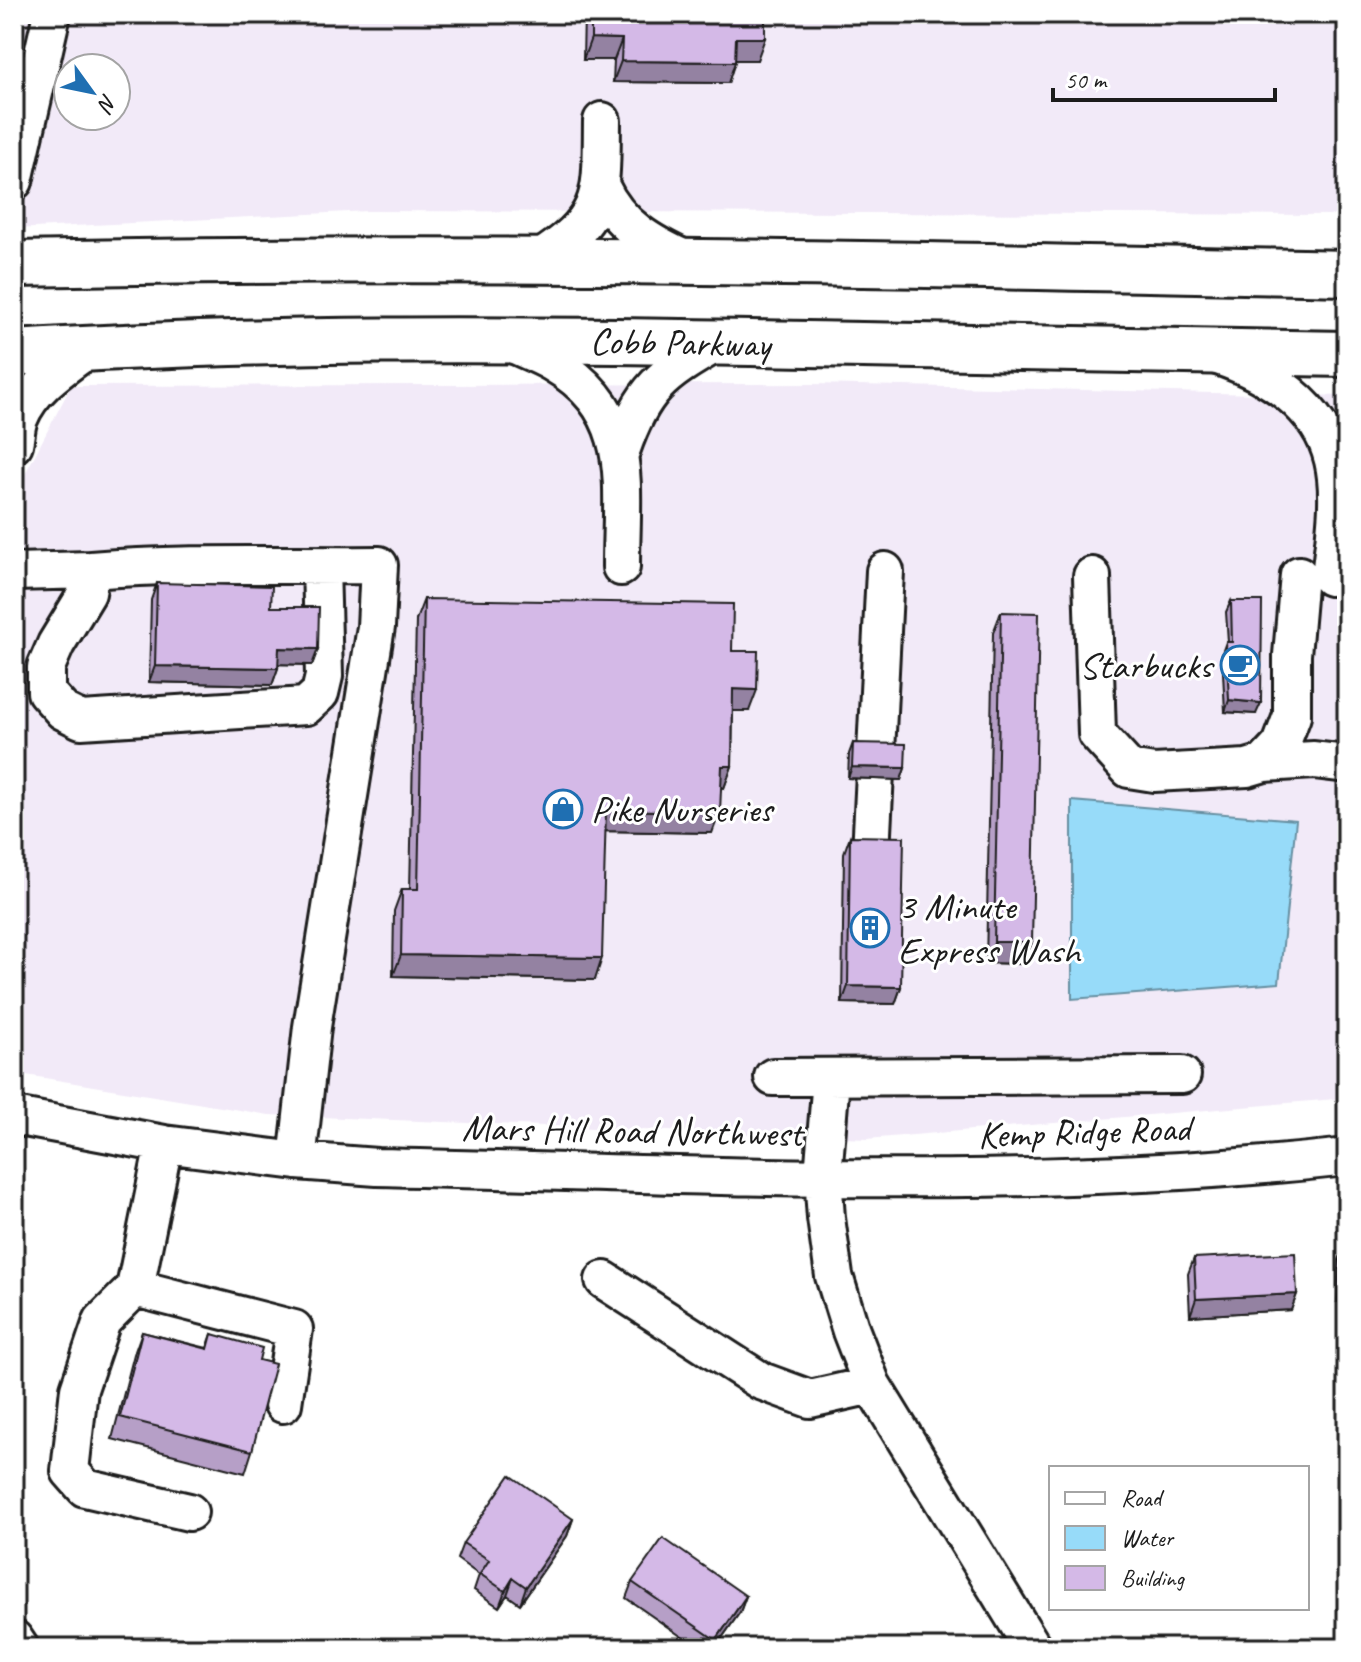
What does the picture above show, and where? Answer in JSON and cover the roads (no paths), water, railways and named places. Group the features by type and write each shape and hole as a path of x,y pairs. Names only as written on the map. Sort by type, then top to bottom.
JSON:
{"main road":[{"name":"Cobb Parkway","path":"14,264 244,259 691,262 1347,273"},
{"path":"1202,351 1264,336 1347,323"},
{"name":"Cobb Parkway","path":"14,353 255,341 503,339 1347,354"}],"street":[{"path":"14,181 26,72 52,14"},
{"path":"537,261 580,227 591,213 601,187 602,121"},
{"path":"601,187 625,223 651,242 691,262"},
{"path":"503,339 553,363 586,388 601,405 621,451"},
{"path":"621,567 621,451 631,422 646,395 666,373 717,343"},
{"path":"14,444 19,418 34,395 58,371 91,347"},
{"path":"1202,351 1238,363 1281,386 1322,430 1333,461 1336,484 1302,575 1271,734 1252,755 1153,761 1140,759 1128,752 1113,735 1110,725 1101,576 1097,734 1129,769 1154,773 1247,768 1264,763 1314,760 1347,764"},
{"path":"14,572 131,567 379,565 376,627 312,1027 297,1161"},
{"path":"91,570 87,593 46,667 46,692 63,711 81,720 306,706 320,693 324,676 321,566"},
{"path":"871,853 885,571"},
{"path":"1264,763 1281,745 1292,716 1292,655 1302,575"},
{"path":"1292,716 1317,738 1331,742 1347,741"},
{"path":"773,1077 1182,1075"},
{"path":"823,1176 831,1078"},
{"name":"Mars Hill Road Northwest","path":"14,1116 164,1144 297,1161 377,1167 823,1176 834,1276 872,1385 1033,1648"},
{"path":"164,1144 135,1288 102,1321 79,1389 70,1471 85,1488 189,1512"},
{"name":"Kemp Ridge Road","path":"823,1176 1003,1178 1262,1166 1347,1157"},
{"path":"604,1280 761,1381 810,1399 872,1385"},
{"path":"135,1288 294,1329 283,1404"},
{"path":"14,1639 20,1648"}],"water":[{"path":"1072,801 1296,820 1279,983 1072,999"}],"place":[{"name":"Starbucks","path":"1240,665"},
{"name":"Pike Nurseries","path":"563,809"},
{"name":"3 Minute Express Wash","path":"870,928"}]}
